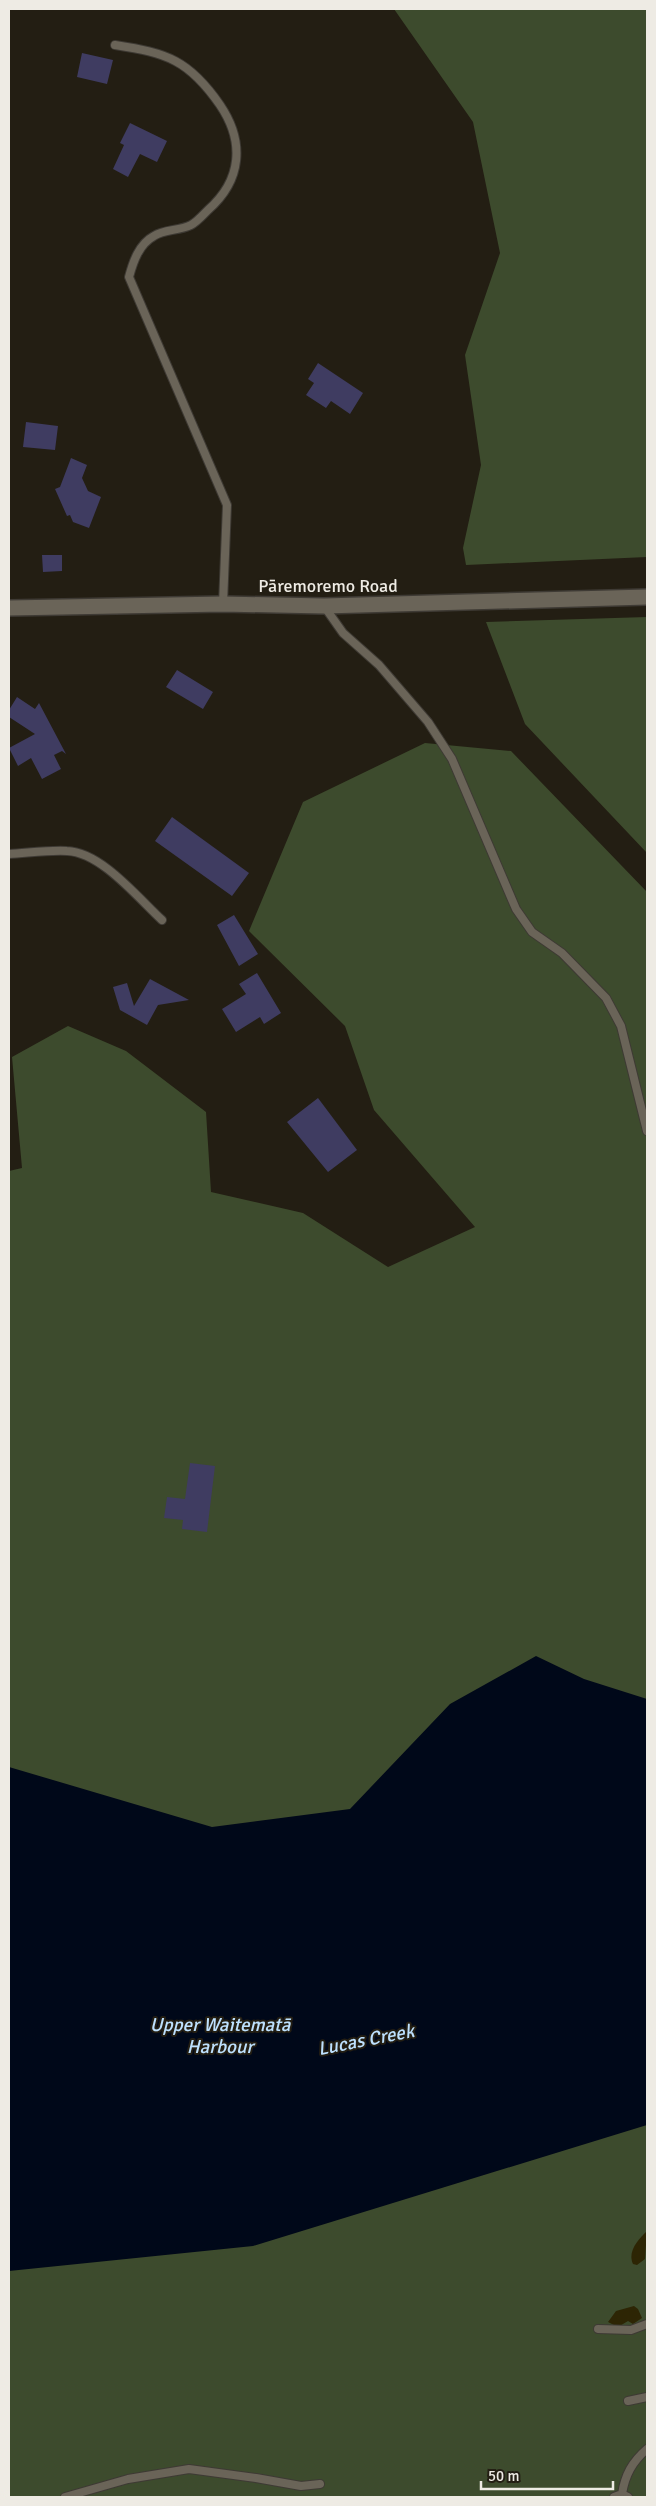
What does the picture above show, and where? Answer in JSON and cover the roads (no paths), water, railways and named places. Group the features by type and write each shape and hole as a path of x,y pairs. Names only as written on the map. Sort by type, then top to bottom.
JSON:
{"street":[{"name":"Pāremoremo Road","path":"9,608 223,604 324,606 647,597"}],"lane":[{"path":"115,45 152,51 184,65 204,82 226,115 238,150 234,176 215,204 192,225 154,236 134,258 129,277 210,461 227,505 223,604"},
{"path":"324,606 343,633 379,665 416,708 447,751 516,909 532,932 562,953 606,998 621,1026 636,1076 647,1131"},
{"path":"9,854 69,850 90,858 108,870 162,920"},
{"path":"598,2330 631,2330 647,2324"},
{"path":"628,2400 647,2397"},
{"path":"621,2496 625,2475 637,2458 647,2449"},
{"path":"65,2497 128,2479 189,2469 301,2486 320,2484"}],"water":[{"name":"Upper Waitematā Harbour","path":"536,1656 584,1679 647,1699 647,2125 253,2246 9,2271 9,1767 212,1827 350,1809 450,1704"}],"water label":[{"name":"Lucas Creek","path":"366,2040"}]}
